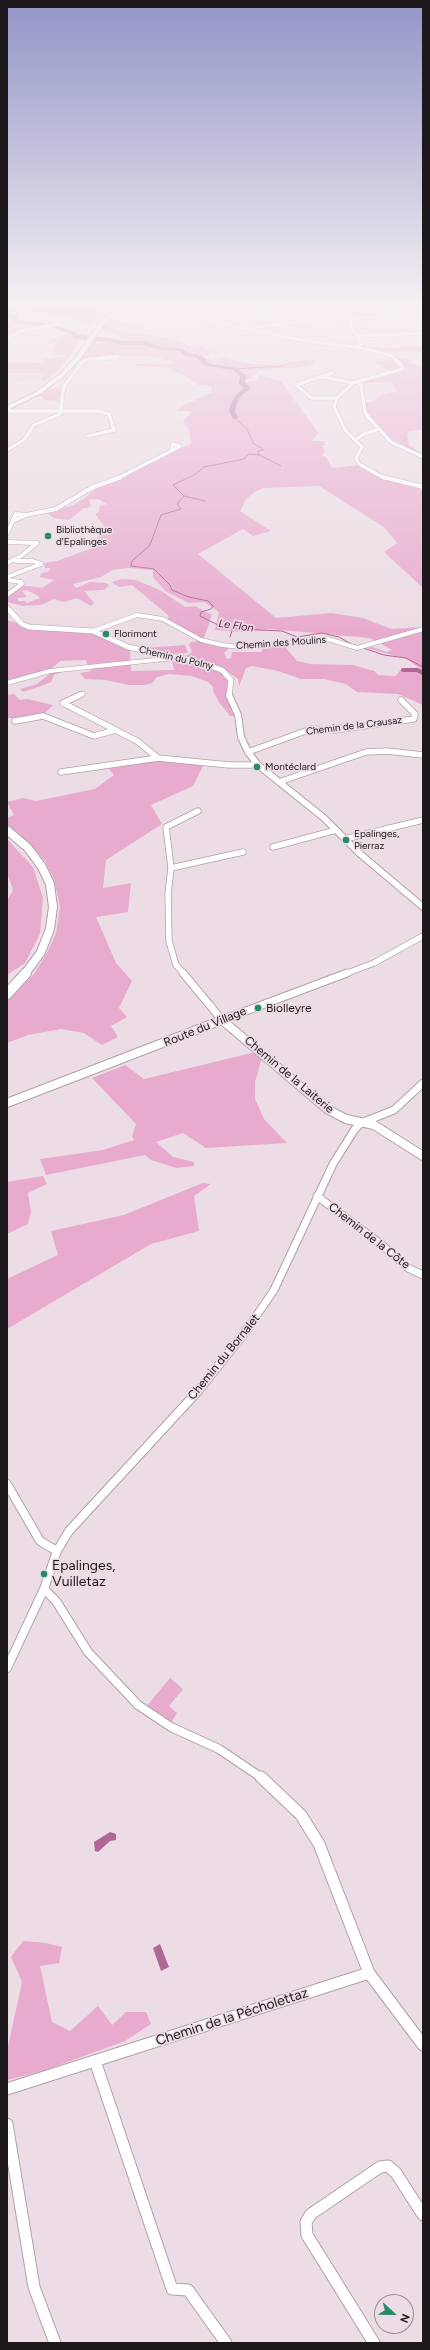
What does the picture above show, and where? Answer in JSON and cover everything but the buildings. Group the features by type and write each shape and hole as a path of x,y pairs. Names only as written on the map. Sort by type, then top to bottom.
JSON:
{"main road":[{"path":"7,830 28,848 42,867 50,884 53,906 50,929 41,952 28,971 7,994"}],"street":[{"path":"7,450 24,440 34,425 56,416"},
{"path":"88,436 114,430 110,416"},
{"path":"337,416 345,430 362,447 356,458 359,464 387,479 423,487"},
{"path":"368,416 391,442 423,457"},
{"path":"355,441 366,433 379,429"},
{"path":"7,444 16,446"},
{"path":"7,533 13,521 26,515 56,509 91,488 130,473 141,465 171,451"},
{"path":"7,542 37,543 21,556 8,562"},
{"path":"7,578 41,564 33,561 8,562"},
{"path":"7,578 21,582 22,584 7,595"},
{"path":"7,608 22,624 32,627 93,631"},
{"name":"Chemin des Moulins","path":"93,631 137,615 163,619 201,640 222,645 241,647 328,639 357,648 423,629"},
{"name":"Chemin du Polny","path":"93,631 128,647 210,665 228,675 230,680 229,694 238,715 241,738 248,752 258,765 336,830 359,853 423,907"},
{"path":"7,683 50,672 174,658"},
{"path":"83,694 70,698 63,703 137,741 158,758"},
{"name":"Chemin de la Crausaz","path":"248,752 311,729 335,730 414,719 416,714 401,700"},
{"path":"15,721 43,716 94,736 115,730"},
{"path":"280,782 366,752 387,751 423,755"},
{"path":"61,772 158,758 229,765 258,765"},
{"path":"198,811 166,827 170,868 167,928 176,965 222,1020"},
{"path":"346,839 423,820"},
{"path":"274,847 336,830"},
{"path":"170,868 244,852"},
{"name":"Route du Village","path":"7,1103 374,963 423,936"},
{"name":"Chemin de la Laiterie","path":"222,1020 327,1109 346,1119 374,1125 423,1156"},
{"path":"361,1123 378,1118 394,1110 423,1083"},
{"name":"Chemin du Bornalet","path":"7,1668 44,1589 57,1551 69,1531 217,1370 262,1310 274,1290 306,1225 317,1196 345,1142 361,1123"},
{"name":"Chemin de la Côte","path":"317,1196 382,1245 406,1266 423,1275"},
{"path":"7,1484 40,1542 57,1551"},
{"path":"44,1589 56,1601 88,1652 138,1705 171,1727 220,1749 260,1776 301,1815 319,1844 369,1973 423,2045"},
{"name":"Chemin de la Pécholettaz","path":"7,2089 369,1973"},
{"path":"95,2061 172,2289 188,2290 226,2343"},
{"path":"7,2124 34,2286 55,2343"},
{"path":"374,2343 307,2235 306,2222 311,2214 380,2167 388,2166 396,2173 423,2215"}],"shaded area":[{"path":"188,416 306,416 318,433 312,441 323,441 326,445 322,446 325,450 322,456 326,457 332,468 359,465 390,481 423,488 423,588 384,552 397,543 384,527 319,486 264,488 256,491 246,499 240,511 271,531 253,536 243,529 198,554 276,618 331,613 363,618 391,629 423,627 423,705 398,694 357,692 346,684 324,679 301,679 278,671 252,666 246,668 239,686 238,679 221,667 187,657 186,656 192,652 189,645 191,642 199,641 229,648 224,653 227,659 231,658 232,652 261,652 263,649 252,647 286,643 286,648 297,661 310,664 353,665 374,671 378,675 396,676 402,668 419,668 407,659 366,648 372,647 387,652 392,650 370,638 269,629 243,632 215,630 219,612 204,602 189,603 165,591 153,577 153,570 129,568 112,570 101,577 73,584 76,588 90,582 106,583 109,585 104,590 84,591 94,603 91,606 77,598 64,602 54,599 41,605 23,606 7,602 7,597 20,585 42,588 54,580 40,577 41,573 48,572 51,568 45,568 44,563 57,561 103,544 93,541 107,530 95,514 99,512 100,506 107,504 98,499 89,500 91,505 89,508 84,508 69,520 54,518 47,513 74,505 95,489 125,478 139,467 191,444 189,429 183,422","holes":["26,590 40,598 27,603 25,601 18,601 18,598 27,597 22,591"]},
{"path":"371,416 423,416 423,430 409,431 407,434 409,445 420,453 418,454 387,436"},
{"path":"122,579 136,580 160,590 185,607 195,606 212,615 204,638 193,639 167,621 169,616 132,585 119,587 112,582"},
{"path":"7,620 32,628 100,635 130,649 131,671 174,670 172,661 198,663 218,670 228,681 227,693 235,716 230,716 219,702 213,691 213,687 208,682 192,676 169,674 157,677 152,683 145,685 129,685 106,680 85,679 80,673 92,671 87,665 86,660 60,661 49,671 7,681"},
{"path":"185,645 188,653 168,654 145,648"},
{"path":"64,671 54,675 51,682 23,692 20,689 37,684 52,672"},
{"path":"14,694 20,700 27,699 53,705 43,715 33,718 7,718 7,695"},
{"path":"161,756 205,762 193,786 151,805 162,824 106,860 103,888 131,883 128,912 96,917 116,963 132,981 119,1008 127,1017 111,1026 118,1037 102,1045 84,1033 61,1029 28,1035 7,1043 7,1002 34,974 48,951 56,933 60,907 54,879 45,861 30,843 7,825 7,818 14,815 7,802 23,798 36,801 95,789 114,775 104,763"},
{"path":"7,839 33,867 43,898 40,934 25,963 7,975 7,901 13,890 7,873"},
{"path":"256,1052 262,1057 255,1082 255,1099 264,1119 287,1143 206,1148 183,1133 156,1142 173,1157 194,1162 194,1166 176,1168 151,1160 145,1155 46,1175 40,1159 103,1150 134,1140 132,1136 136,1124 92,1078 125,1065 144,1079"},
{"path":"43,1176 47,1184 28,1193 31,1212 28,1224 7,1234 7,1182"},
{"path":"203,1183 211,1184 194,1196 199,1231 151,1244 7,1329 7,1279 58,1255 51,1231 124,1215"},
{"path":"170,1678 183,1689 169,1706 177,1713 171,1723 146,1707"},
{"path":"110,1832 116,1834 116,1840 110,1841 98,1852 95,1851 94,1842"},
{"path":"23,1941 46,1943 62,1947 59,1963 40,1966 52,2022 70,2031 98,2006 112,2025 126,2012 146,2012 151,2024 125,2041 43,2071 7,2080 7,2051 22,1982 11,1957"},
{"path":"160,1944 169,1967 161,1971 153,1948"}],"waterway":[{"name":"Le Flon","path":"235,418 247,429 253,443 264,450 258,451 259,455"},
{"name":"Le Flon","path":"184,496 173,485 194,475 204,467 244,459 249,454 259,455"},
{"path":"259,455 281,466"},
{"path":"184,496 205,501"},
{"name":"Le Flon","path":"184,496 177,504 181,509 161,515 150,545 132,561 131,566 154,569 170,585 172,590 189,597 208,601 213,606 211,609 201,612 200,616 218,625 233,628"},
{"path":"230,637 233,628"},
{"name":"Le Flon","path":"233,628 282,631 297,637 322,633 339,637 351,644 384,655 406,658 423,667"},
{"path":"403,670 417,670 423,673"}],"place":[{"name":"Bibliothèque d'Epalinges","path":"48,536"},
{"name":"Florimont","path":"106,634"},
{"name":"Montéclard","path":"257,767"},
{"name":"Epalinges, Pierraz","path":"346,840"},
{"name":"Biolleyre","path":"258,1008"},
{"name":"Epalinges, Vuilletaz","path":"44,1574"}]}
